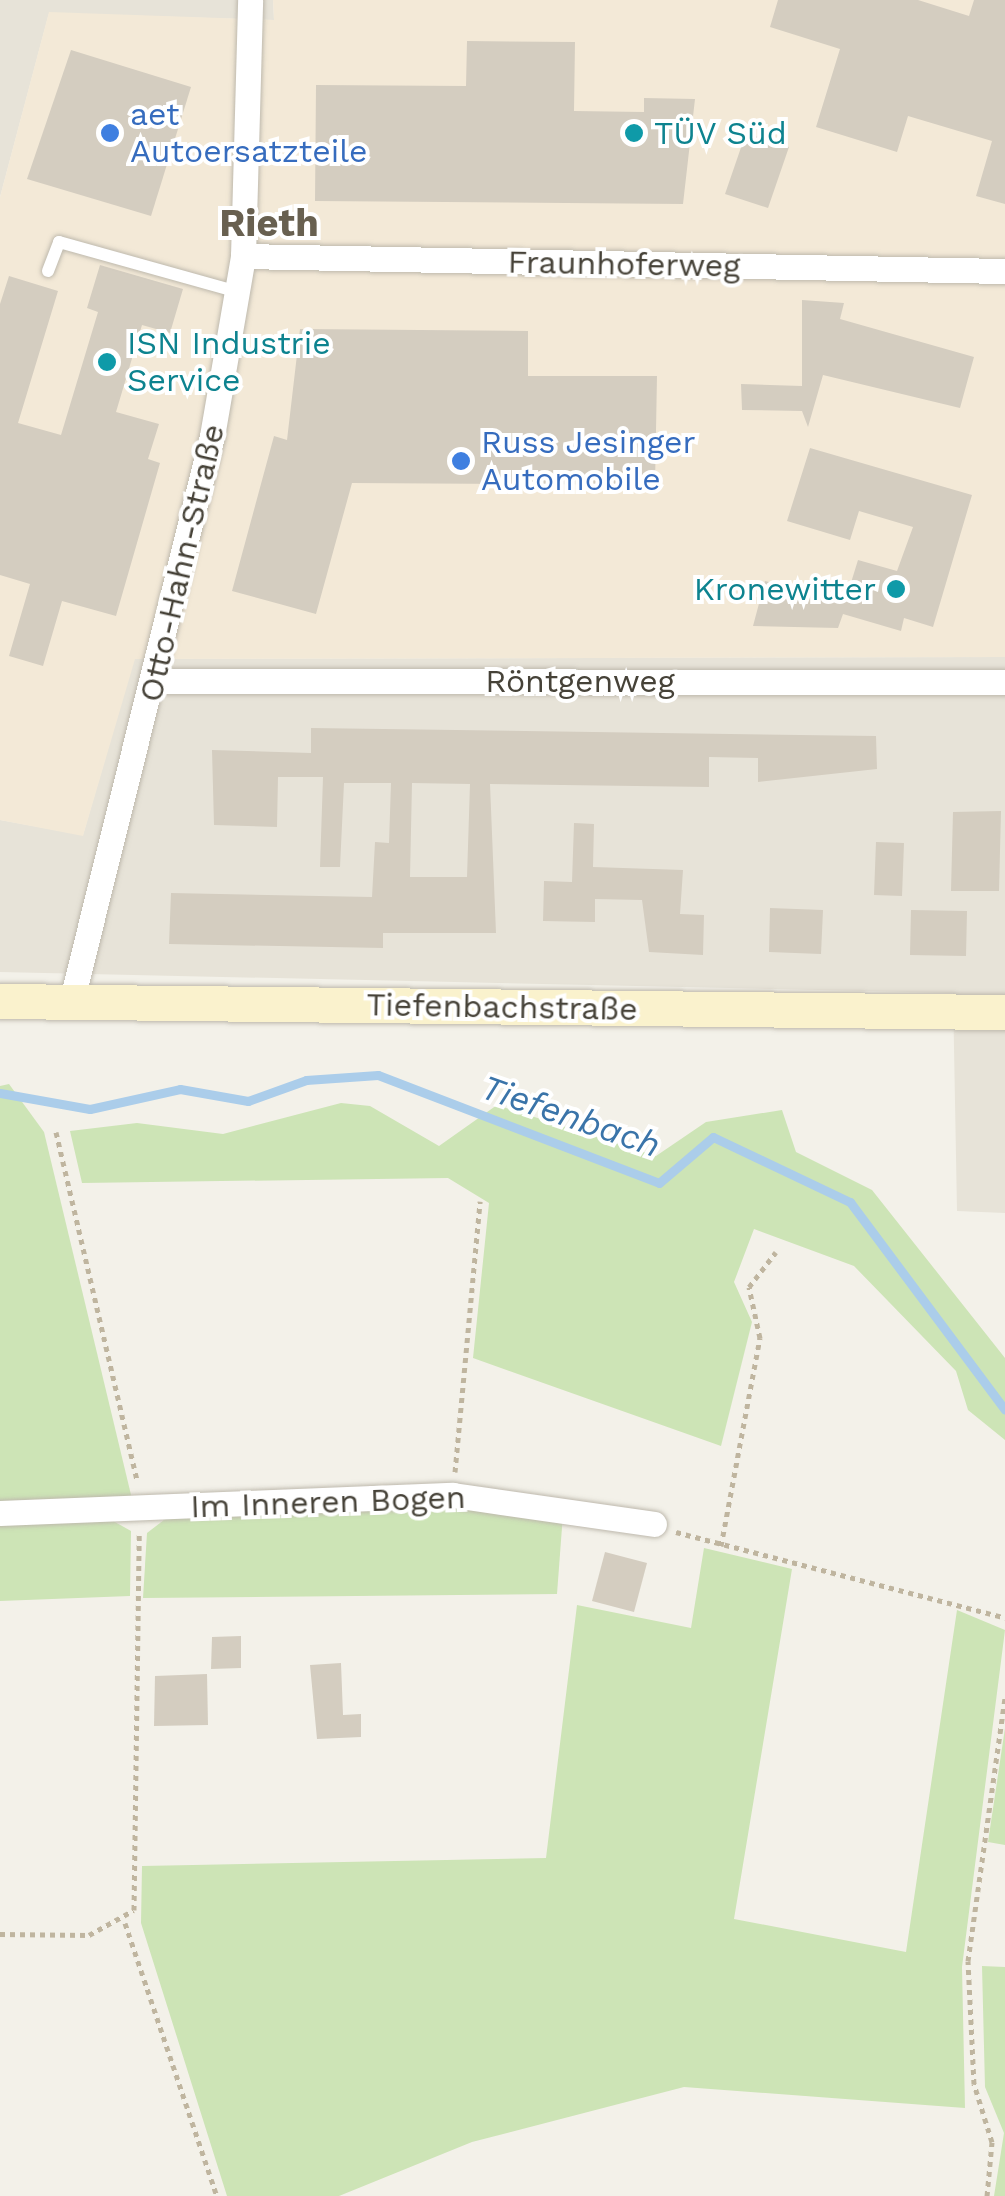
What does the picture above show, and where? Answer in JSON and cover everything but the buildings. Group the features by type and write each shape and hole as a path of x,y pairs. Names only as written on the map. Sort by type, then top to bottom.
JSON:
{"street":[{"name":"Otto-Hahn-Straße","path":"72,999 156,681 238,292 243,256 250,0"},
{"name":"Fraunhoferweg","path":"243,256 1005,271"},
{"name":"Röntgenweg","path":"156,681 1005,682"},
{"name":"Tiefenbachstraße","path":"0,1001 1005,1012"},
{"name":"Im Inneren Bogen","path":"0,1513 453,1495 654,1524"}],"lane":[{"path":"48,271 59,242 238,292"}],"path":[{"path":"56,1132 139,1509 137,1897 125,1923 217,2196"},
{"path":"453,1495 480,1201"},
{"path":"720,1546 760,1338 749,1287 776,1252"},
{"path":"654,1524 720,1546 1005,1618"},
{"path":"987,2196 992,2142 974,2084 968,1961 1005,1697"},
{"path":"0,1934 89,1935 125,1923"}],"shaded area":[{"path":"0,0 273,0 274,20 49,13 0,197"},
{"path":"273,0 1005,0 1005,657 135,659 83,836 0,820 0,197 49,12 274,20"},
{"path":"1005,657 1005,1213 957,1211 953,993 0,972 0,820 83,835 134,659"}],"green space":[{"path":"9,1084 44,1132 132,1499 0,1501 0,1086"},
{"path":"341,1103 370,1106 439,1146 497,1105 656,1156 706,1122 782,1110 796,1152 872,1190 1005,1358 1005,1440 968,1410 956,1371 854,1266 754,1229 734,1282 752,1322 721,1446 473,1358 489,1203 448,1178 82,1183 70,1131 137,1123 223,1134"},
{"path":"487,1504 563,1514 557,1594 143,1598 147,1533 173,1513"},
{"path":"106,1517 131,1531 130,1596 0,1601 0,1520"},
{"path":"704,1548 792,1569 734,1919 906,1952 957,1610 1005,1630 962,1967 965,2108 684,2087 472,2142 339,2196 227,2196 141,1923 142,1866 546,1858 577,1605 691,1628"},
{"path":"1005,1728 1005,1845 988,1842"},
{"path":"982,1966 1005,1967 1005,2196 994,2196 1004,2133 985,2087"}],"waterway":[{"name":"Tiefenbach","path":"0,1093 90,1109 180,1089 248,1101 306,1080 378,1075 659,1183 713,1137 850,1202 1005,1410"}],"place":[{"name":"aet Autoersatzteile","path":"110,133"},
{"name":"TÜV Süd","path":"634,133"},
{"name":"ISN Industrie Service","path":"107,362"},
{"name":"Russ Jesinger Automobile","path":"461,461"},
{"name":"Kronewitter","path":"896,589"}],"district":[{"name":"Rieth","path":"269,224"}]}
